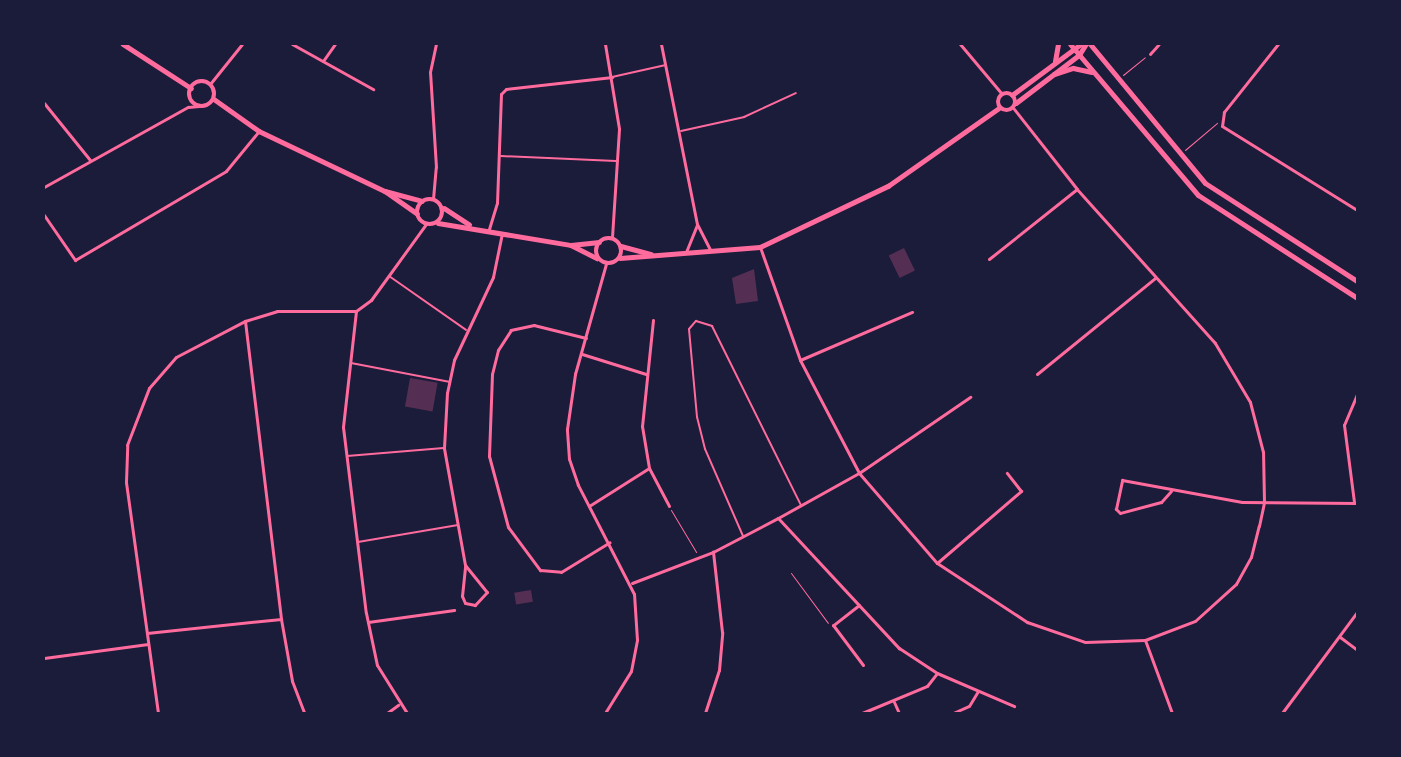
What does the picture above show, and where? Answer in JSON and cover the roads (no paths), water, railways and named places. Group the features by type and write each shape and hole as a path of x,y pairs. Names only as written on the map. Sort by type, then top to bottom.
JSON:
{"main road":[{"path":"1055,61 1058,44"},
{"path":"1090,44 1180,154 1219,193 1357,281"},
{"path":"1071,45 1198,195 1357,298"},
{"path":"1054,74 1077,68 1096,74"}],"street":[{"path":"123,44 191,88"},
{"path":"210,84 242,44"},
{"path":"292,44 374,89"},
{"path":"323,61 335,44"},
{"path":"433,199 436,167 430,72 436,44"},
{"path":"605,44 619,129 612,238"},
{"path":"661,44 681,131 697,224 712,252"},
{"path":"960,44 1002,94 1012,95 1055,61 1071,45 1081,44"},
{"path":"1014,109 1016,104 1079,55 1086,44"},
{"path":"1150,54 1159,44"},
{"path":"1278,44 1221,120 1226,132 1357,210"},
{"path":"489,229 497,203 501,156 501,94 506,89 612,78"},
{"path":"198,106 190,97 191,88 200,81 210,84"},
{"path":"210,84 214,99 259,131 385,191 417,213 426,224"},
{"path":"999,108 1002,94"},
{"path":"1012,95 1016,104"},
{"path":"44,187 188,107 198,106 214,99"},
{"path":"44,102 90,160"},
{"path":"606,264 620,258 652,254 712,252 760,247 888,186 999,108 1014,109 1077,189 1215,343 1247,395 1262,445 1264,502 1251,557 1236,584 1195,621 1146,640 1097,643 1061,634 984,598 937,563 859,473 800,360 760,247"},
{"path":"44,216 75,260 226,171 259,131"},
{"path":"989,259 1077,189"},
{"path":"385,191 423,201 433,199 469,224"},
{"path":"417,213 423,201"},
{"path":"438,222 443,207"},
{"path":"158,713 126,490 126,452 132,428 149,388 166,365 196,344 245,320 277,311 356,311 371,300 426,224 438,222 469,224 571,246 606,264"},
{"path":"686,252 697,224"},
{"path":"465,565 487,592 475,605 465,603 462,596 465,565 444,448 450,382 466,330 493,278 502,232"},
{"path":"571,246 612,238"},
{"path":"612,238 621,246 652,254"},
{"path":"597,258 599,242"},
{"path":"620,258 621,246"},
{"path":"605,713 626,680 635,656 632,583 589,506 567,444 568,413 606,264"},
{"path":"1037,374 1155,278"},
{"path":"356,311 356,333 349,363 343,427 368,622 377,665 398,705 407,713"},
{"path":"800,360 912,312"},
{"path":"245,320 281,619 292,681 304,713"},
{"path":"653,320 642,426 649,468 668,506"},
{"path":"586,338 534,325 511,330 498,350 492,374 488,456 508,527 540,570 561,572 610,542"},
{"path":"582,354 646,374"},
{"path":"1172,491 1161,502 1120,513 1116,509 1122,480 1172,491 1264,502 1355,503 1344,425 1357,394"},
{"path":"632,583 713,552 778,518 859,473 970,396"},
{"path":"589,506 649,468"},
{"path":"937,563 1021,491 1007,473"},
{"path":"778,518 899,648 937,673 1014,706"},
{"path":"706,713 719,670 722,632 713,552"},
{"path":"859,605 834,625 863,665"},
{"path":"368,622 454,610"},
{"path":"1282,713 1357,612"},
{"path":"146,633 281,619"},
{"path":"1340,637 1357,650"},
{"path":"1146,640 1172,713"},
{"path":"44,658 148,644"},
{"path":"862,713 894,702 927,686 937,673"},
{"path":"953,713 969,706 978,690"},
{"path":"894,702 899,713"},
{"path":"387,713 398,705"}],"lane":[{"path":"612,78 667,65"},
{"path":"681,131 744,117 796,93"},
{"path":"501,156 618,161"},
{"path":"389,276 466,330"},
{"path":"743,536 699,425 689,329 696,320 712,326 801,505"},
{"path":"349,363 450,382"},
{"path":"347,456 444,448"},
{"path":"358,542 457,525"}]}
